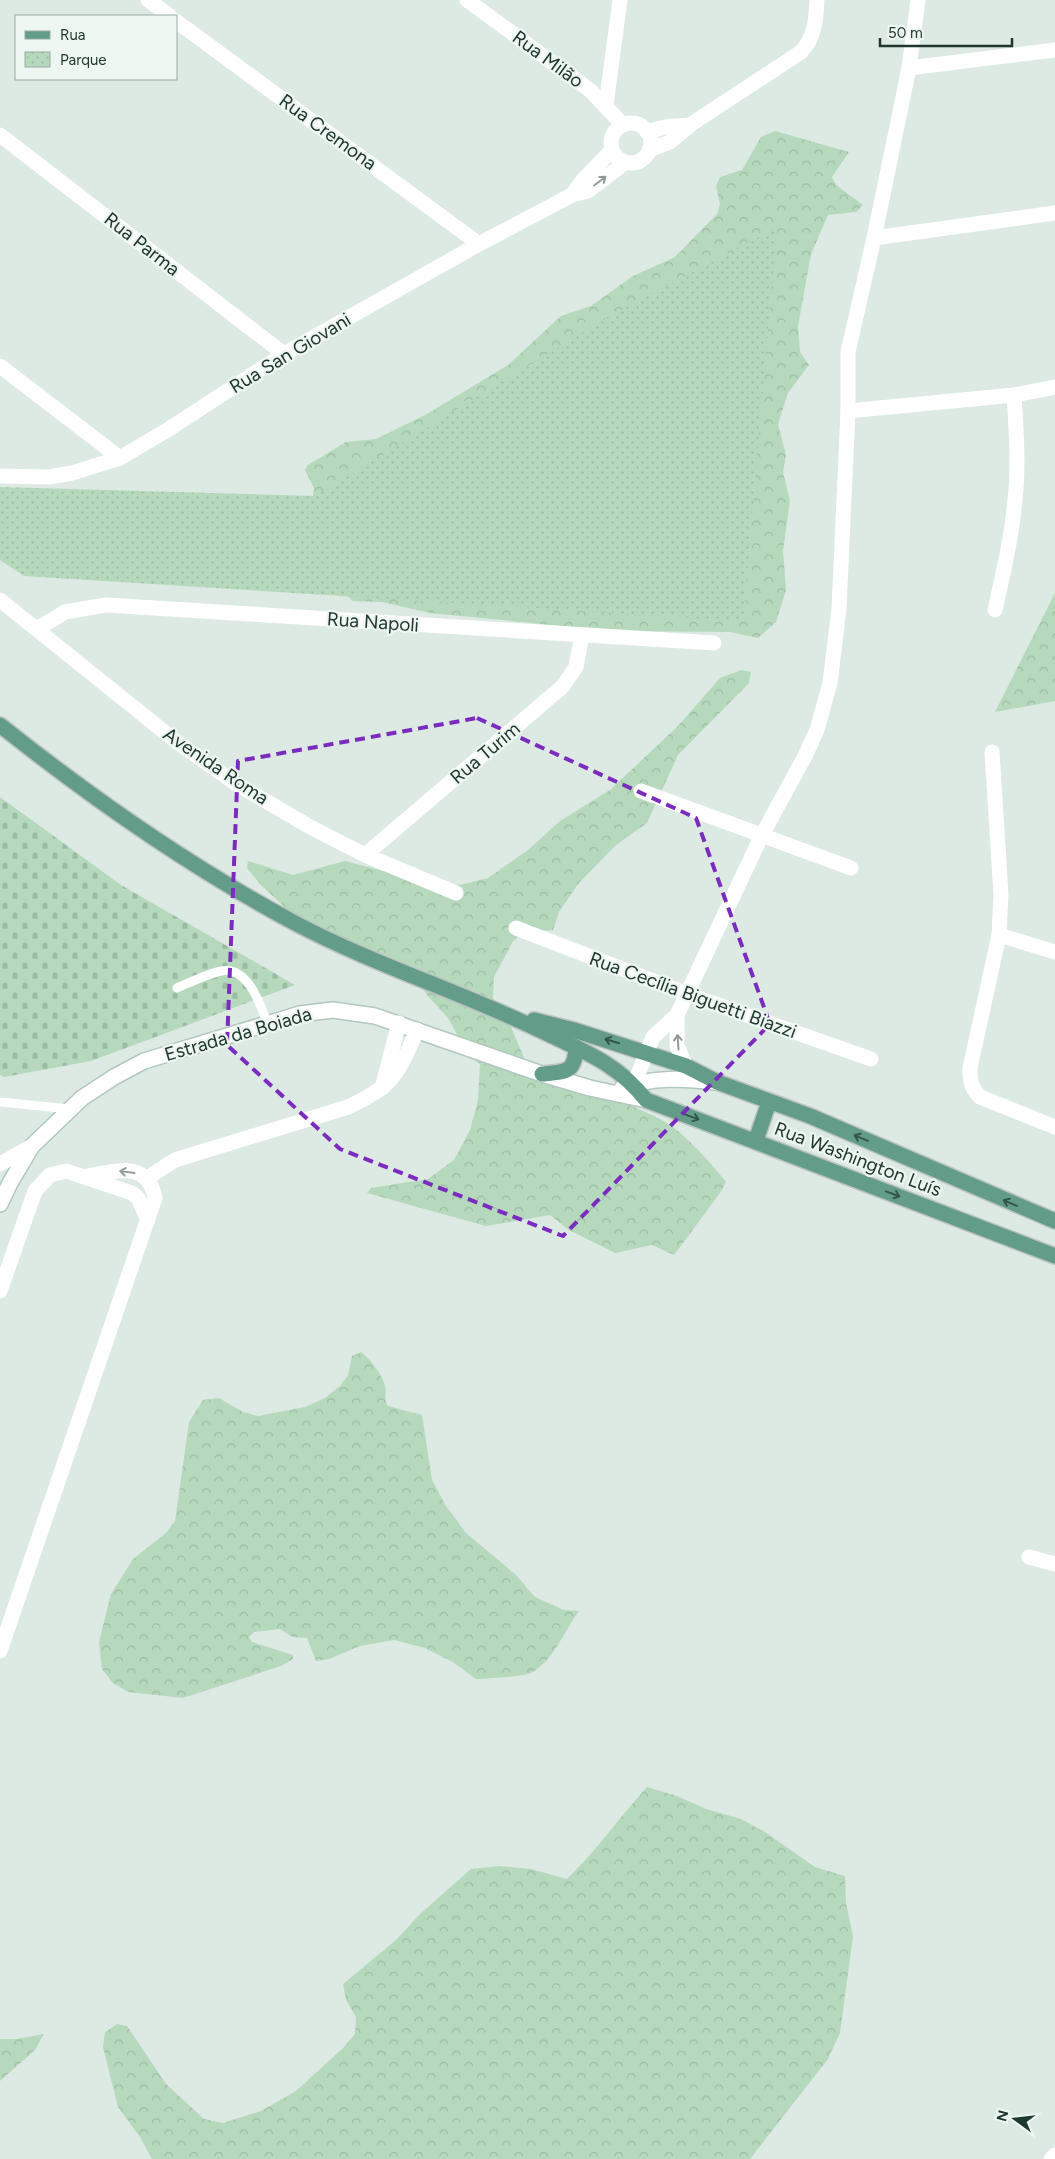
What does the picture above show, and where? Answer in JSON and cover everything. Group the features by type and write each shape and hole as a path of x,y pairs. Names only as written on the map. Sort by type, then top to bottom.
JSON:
{"main road":[{"path":"0,725 59,772 122,818 231,888 338,945 512,1016 608,1063 634,1084 646,1100"},
{"path":"512,1016 574,1030 686,1066 717,1082 818,1120 1055,1222"},
{"path":"542,1074 561,1073 568,1070 574,1062 576,1047"},
{"name":"Rua Washington Luís","path":"646,1100 756,1140 1055,1256"},
{"path":"756,1140 769,1102"}],"street":[{"path":"148,0 169,15"},
{"name":"Rua Milão","path":"467,0 578,81 606,105 623,124"},
{"path":"606,105 620,0"},
{"path":"649,150 650,141 647,132 637,124 623,124 612,138 612,150 620,160 626,162 640,160 649,150 670,142 690,125 801,52 807,46 815,26 817,0"},
{"path":"634,1084 653,1037 677,1015 762,834 805,756 817,730 830,683 839,609 848,411 848,352 909,68 918,0"},
{"name":"Rua Cremona","path":"178,21 479,244"},
{"path":"909,68 1055,50"},
{"path":"647,132 665,127 690,125"},
{"name":"Rua Parma","path":"0,135 284,354"},
{"name":"Rua San Giovani","path":"572,195 582,181 612,150"},
{"name":"Rua San Giovani","path":"0,476 49,477 72,474 120,458 169,429 284,354 479,244 572,195 588,191 626,162"},
{"path":"874,238 1055,213"},
{"path":"0,366 120,458"},
{"path":"848,411 1014,395 1055,388"},
{"path":"995,610 1009,545 1016,499 1017,457 1014,395"},
{"name":"Avenida Roma","path":"0,600 177,742 235,783 312,828 365,855 456,892"},
{"name":"Rua Napoli","path":"37,629 65,612 106,605 714,643"},
{"name":"Rua Turim","path":"365,855 562,687 576,667 582,635"},
{"path":"992,752 1002,895 999,935 970,1068 970,1081 980,1097 1055,1127"},
{"path":"640,791 851,868"},
{"name":"Rua Cecília Biguetti Biazzi","path":"516,928 687,994 871,1059"},
{"path":"999,935 1055,952"},
{"name":"Estrada da Boiada","path":"0,1204 32,1146 82,1098 114,1077 144,1061 268,1022 300,1014 333,1010 375,1016 542,1074 646,1100"},
{"path":"677,1015 677,1046 686,1066"},
{"path":"381,1090 399,1023"},
{"path":"147,1178 175,1160 348,1107 381,1090 399,1070 417,1030"},
{"path":"608,1092 634,1084 669,1078 717,1082"},
{"path":"0,1164 32,1146"},
{"path":"0,1651 155,1198 152,1185 147,1178 125,1170 88,1176"},
{"path":"0,1292 35,1191 50,1175 66,1171 88,1176 132,1193 138,1198 148,1220"},
{"path":"1029,1556 1055,1564"},
{"path":"1051,2159 1055,2155"}],"lane":[{"path":"177,988 223,970 235,973 246,980 260,1003 268,1022"},
{"path":"0,1102 70,1109"}],"highlighted area":[{"path":"477,718 696,818 770,1024 563,1236 340,1149 227,1045 238,761"}],"green space":[{"path":"775,131 849,152 832,177 836,185 863,205 856,212 828,215 811,254 798,326 800,352 809,365 788,393 778,424 786,455 783,472 790,501 783,551 786,590 776,622 758,638 730,632 614,631 430,613 382,602 353,601 340,590 311,510 314,488 305,470 308,465 346,442 376,439 427,414 508,365 561,316 591,306 633,276 675,257 717,214 720,204 716,186 720,177 742,170 761,137"},
{"path":"777,227 743,621 24,576 0,560 0,487 315,496 608,317"},
{"path":"1055,593 1055,701 995,712"},
{"path":"742,670 751,672 749,683 678,755 647,823 616,845 578,884 559,912 553,930 523,932 513,941 494,977 493,998 511,1027 533,1079 619,1102 667,1123 690,1142 726,1182 720,1193 674,1255 652,1245 615,1253 569,1230 550,1215 486,1226 367,1193 371,1188 428,1179 454,1160 470,1130 478,1100 480,1064 469,1056 448,1018 427,995 408,968 321,941 261,885 247,868 248,861 293,875 345,861 429,883 460,885 488,878 528,850 560,821 610,790 678,726 720,678"},
{"path":"0,797 121,885 295,985 91,1061 4,1077 0,1075"},
{"path":"361,1352 379,1372 385,1386 388,1406 422,1415 432,1480 446,1506 466,1533 515,1574 535,1597 564,1610 579,1611 553,1652 541,1666 529,1674 476,1679 453,1662 425,1648 394,1640 360,1646 329,1659 316,1661 307,1638 292,1637 280,1629 254,1632 249,1637 252,1642 293,1655 293,1659 281,1666 183,1698 128,1692 113,1683 102,1669 99,1642 111,1594 133,1559 166,1533 175,1521 189,1422 203,1400 219,1398 243,1412 258,1416 305,1407 325,1398 340,1386 348,1375 352,1356"},
{"path":"647,1787 677,1796 706,1809 741,1819 765,1832 815,1867 845,1876 846,1903 853,1936 840,2033 828,2059 750,2159 152,2159 140,2137 118,2107 103,2047 105,2032 117,2024 127,2026 166,2084 204,2119 223,2123 261,2111 296,2091 343,2048 355,2034 356,2017 346,2000 343,1984 396,1940 420,1914 471,1869 500,1866 531,1869 567,1879"},
{"path":"44,2034 35,2050 0,2081 0,2039 17,2039"}]}
